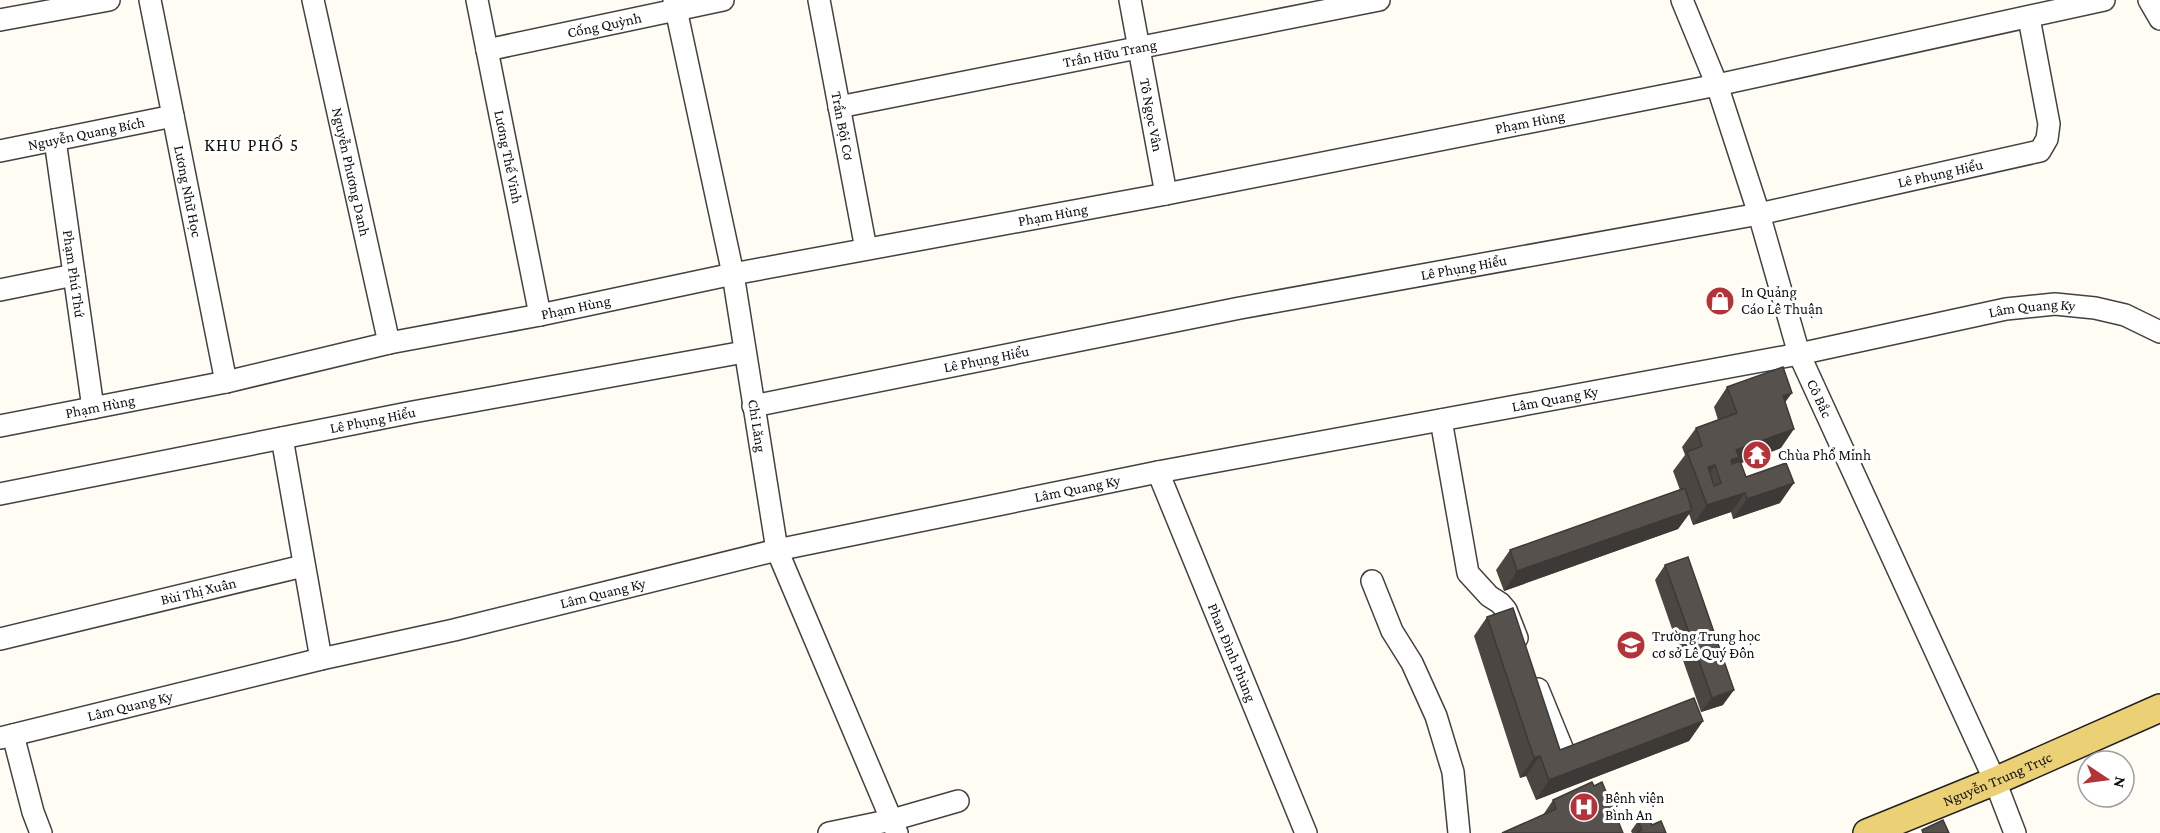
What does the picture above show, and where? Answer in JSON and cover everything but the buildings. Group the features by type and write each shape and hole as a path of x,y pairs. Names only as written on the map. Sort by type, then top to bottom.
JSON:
{"main road":[{"name":"Nguyễn Trung Trực","path":"1867,833 1995,781 2160,708"}],"street":[{"path":"0,21 109,0"},
{"name":"Lương Nhữ Học","path":"150,0 226,382"},
{"name":"Nguyễn Phương Danh","path":"313,0 389,343"},
{"name":"Lương Thế Vinh","path":"477,0 540,315"},
{"name":"Cống Quỳnh","path":"487,50 675,5 723,0"},
{"name":"Trần Bội Cơ","path":"819,0 866,249"},
{"name":"Tô Ngọc Vân","path":"1130,0 1166,194"},
{"name":"Trần Hữu Trang","path":"839,107 1379,0"},
{"name":"Cô Bắc","path":"1682,0 1717,85 1759,214 1799,354 1995,781 2014,833"},
{"name":"Phạm Hùng","path":"0,426 226,382 389,343 540,315 733,274 1166,194 1717,85 2104,0"},
{"path":"2149,0 2160,19"},
{"name":"Chi Lăng","path":"675,5 733,274 777,550 895,827"},
{"name":"Lê Phụng Hiểu","path":"753,406 1240,308 1759,214 2040,151 2047,139 2049,124 2029,18"},
{"name":"Nguyễn Quang Bích","path":"0,151 173,116"},
{"name":"Phạm Phú Thứ","path":"55,140 93,408"},
{"path":"0,290 74,275"},
{"name":"Lâm Quang Ky","path":"7,736 321,659 454,630 777,550 1158,472 1799,354 2006,309 2055,304 2095,308 2125,315 2160,332"},
{"name":"Lê Phụng Hiểu","path":"0,494 282,438 744,352"},
{"path":"1441,420 1468,573 1489,596 1506,610 1523,652"},
{"path":"282,438 321,659"},
{"name":"Phan Đình Phùng","path":"1158,472 1306,833"},
{"name":"Bùi Thị Xuân","path":"0,639 303,566"},
{"path":"1372,581 1392,630 1412,663 1436,717 1453,772 1459,833"},
{"path":"1531,672 1565,755"},
{"path":"7,736 41,833"},
{"path":"829,833 895,827 957,801"}],"place":[{"name":"In Quảng Cáo Lê Thuận","path":"1720,301"},
{"name":"Chùa Phổ Minh","path":"1757,455"},
{"name":"Trường Trung học cơ sở Lê Quý Đôn","path":"1631,645"},
{"name":"Bệnh viện Bình An","path":"1584,807"}],"district":[{"name":"KHU PHỐ 5","path":"252,145"}]}
